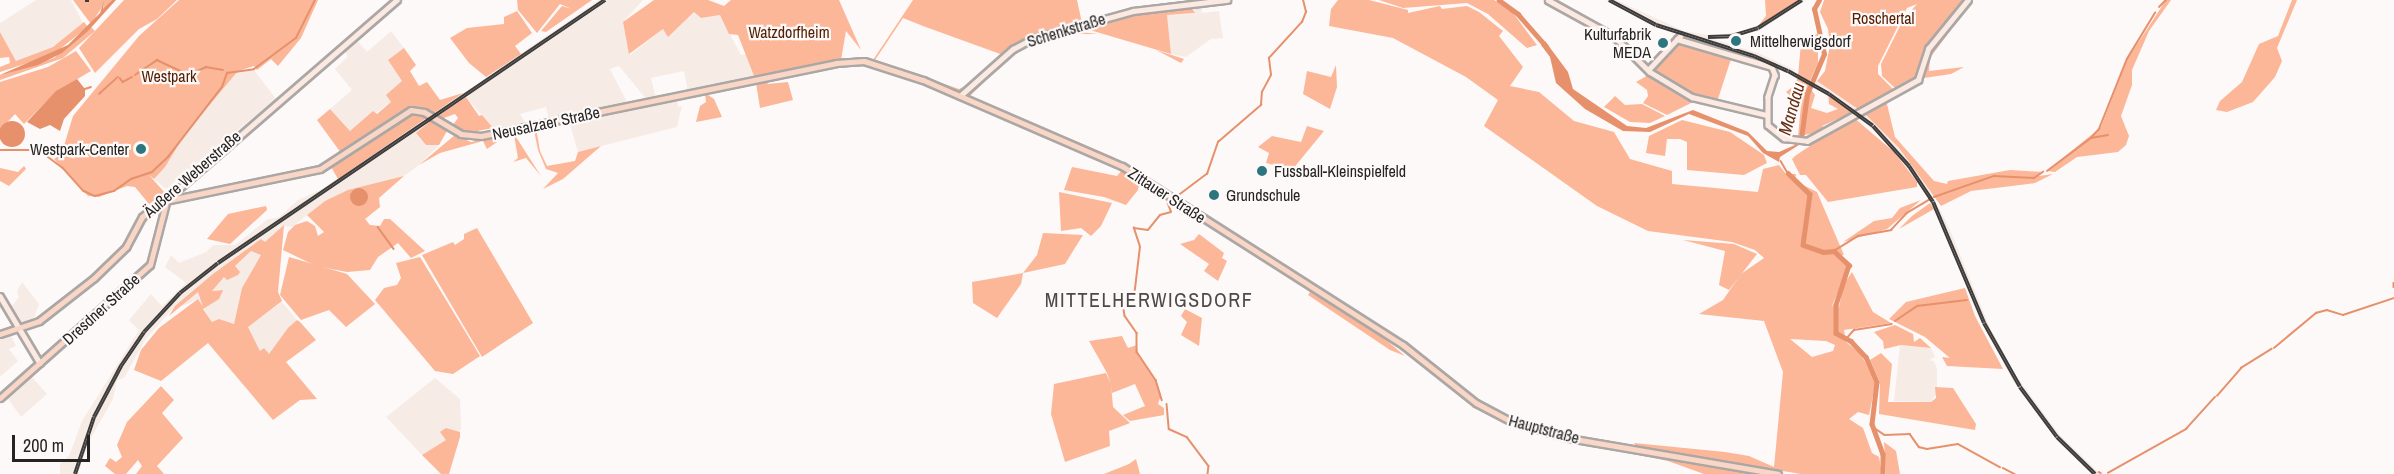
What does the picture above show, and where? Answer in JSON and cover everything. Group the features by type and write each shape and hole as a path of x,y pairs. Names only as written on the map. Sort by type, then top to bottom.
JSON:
{"main road":[{"name":"Äußere Weberstraße","path":"0,334 43,318 101,272 126,247 142,216 173,196 397,0"},
{"name":"Schenkstraße","path":"960,96 1013,49 1032,39 1133,11 1227,0"},
{"path":"1548,0 1615,37 1648,70 1698,100 1767,116"},
{"path":"1648,70 1678,37 1772,67 1775,75 1767,116 1768,125 1776,135 1803,141 1918,80 1928,49 1968,0"},
{"name":"Neusalzaer Straße","path":"173,196 320,169 414,110 461,134 481,136 856,61 892,68 943,88"},
{"name":"Zittauer Straße","path":"943,88 1104,156 1169,195 1312,288"},
{"name":"Dresdner Straße","path":"0,398 150,265 160,204 173,196"},
{"name":"Hauptstraße","path":"1312,288 1404,345 1476,404 1512,422 1568,438 1778,474"},
{"path":"0,296 40,363"}],"shaded area":[{"path":"36,0 71,0 83,23 75,34 53,47 16,61 0,32 0,23"},
{"path":"112,0 116,0 88,31 62,53 38,65 0,75 68,45 100,13 104,1 103,9"},
{"path":"599,0 643,0 623,22 630,55 663,29 669,36 694,12 701,18 720,15 741,55 746,54 754,76 688,92 684,71 651,78 656,98 647,100 619,66 610,69 628,104 549,120 546,107 520,114 526,124 493,128 466,97 438,116 436,112"},
{"path":"1606,0 1616,0 1682,30 1678,35 1655,26"},
{"path":"1799,0 1806,0 1759,31 1714,39 1761,54 1795,70 1793,74 1755,58 1682,36 1685,31 1712,36 1743,31 1769,21"},
{"path":"1204,5 1201,13 1219,11 1223,38 1211,39 1186,57 1171,54 1167,15 1194,14 1190,6"},
{"path":"391,31 404,48 388,60 402,81 391,102 350,131 330,109 352,90 335,69 348,56 343,50 356,39 367,52"},
{"path":"1545,41 1568,72 1573,89 1627,126 1646,128 1693,110 1748,132 1767,151 1779,152 1795,145 1800,136 1804,136 1802,143 1780,157 1779,162 1763,153 1748,136 1689,114 1650,132 1623,131 1585,109 1556,83 1550,57 1541,45"},
{"path":"254,70 276,99 166,189 154,179 185,134 238,71"},
{"path":"1812,78 1858,109 1853,112 1810,82"},
{"path":"77,79 85,89 85,96 64,119 60,131 50,125 40,129 27,122 56,91"},
{"path":"677,99 678,107 682,106 677,127 578,152 569,121"},
{"path":"1863,112 1899,148 1926,184 1948,225 1990,328 2017,377 2059,434 2100,474 2092,474 2056,437 2013,381 1976,309 1934,206 1895,152 1858,116"},
{"path":"427,118 430,123 416,134 426,145 439,145 419,165 404,176 325,201 292,227 284,226 265,243 261,239 175,306 145,340 124,378 117,380 113,399 89,441 78,474 60,474 60,464 69,456 82,421 139,330 129,320 151,294 162,306 186,283 165,267 171,255 179,263 206,252 213,245 235,245 268,219 278,218 298,200 322,189"},
{"path":"12,121 21,125 25,134 21,143 12,147 3,143 -1,134 3,125"},
{"path":"359,188 365,191 368,197 365,203 359,206 353,203 350,197 353,191"},
{"path":"251,251 261,255 242,288 234,324 219,319 212,322 198,299 183,306 181,303 198,292 204,308 221,289 211,292"},
{"path":"22,282 39,304 33,320 22,323 11,307 19,297 17,291"},
{"path":"282,302 297,320 269,355 260,351 248,327"},
{"path":"10,333 16,346 9,349 18,361 0,377 0,336"},
{"path":"1900,345 1931,348 1935,357 1929,360 1934,361 1937,369 1937,392 1931,402 1894,401"},
{"path":"30,375 47,394 21,417 6,396"},
{"path":"435,378 460,399 461,427 460,432 446,428 446,440 422,455 386,417"}],"green space":[{"path":"73,0 112,0 103,10 104,4 91,24"},
{"path":"124,0 177,0 157,19 139,29 95,73 79,48"},
{"name":"Westpark","path":"179,0 318,0 301,38 278,66 271,59 257,70 254,66 238,71 185,134 165,167 154,179 149,175 165,193 149,204 135,187 127,186 99,197 88,196 54,159 62,154 75,159 63,149 73,116 139,36"},
{"path":"517,0 592,0 546,32 541,31 562,6 572,9 560,4 537,33 518,10"},
{"name":"Watzdorfheim","path":"654,0 708,0 724,6 731,0 839,0 861,50 846,31 841,60 754,76 738,35 729,34 720,15 701,18 694,12 668,37 663,29 629,54 623,22"},
{"path":"913,0 1077,0 1082,23 1020,42 968,88 957,93 873,60","holes":["903,18 1003,55 970,84 959,89 875,60"]},
{"path":"1338,0 1369,0 1408,10 1408,13 1440,6 1442,9 1467,6 1479,12 1503,31 1499,36 1523,67 1510,86 1539,92 1574,121 1614,132 1630,159 1672,171 1672,184 1758,192 1763,169 1779,165 1786,174 1796,174 1795,181 1817,192 1844,255 1838,256 1848,268 1832,306 1839,307 1844,284 1852,272 1873,312 1891,323 1844,330 1846,342 1860,353 1876,381 1869,415 1858,412 1849,419 1863,428 1872,453 1879,457 1882,474 1801,474 1636,447 1634,443 1725,452 1749,456 1774,467 1783,372 1764,321 1699,314 1723,300 1741,274 1764,258 1755,250 1732,242 1648,231 1597,206 1484,126 1498,100 1466,77 1393,38 1329,26 1331,9","holes":["1790,339 1826,341 1835,345 1833,351 1812,357"]},
{"path":"1379,0 1494,0 1510,9 1537,45 1527,48 1488,14 1467,3 1403,8"},
{"path":"1765,0 1799,0 1758,26 1766,16"},
{"name":"Roschertal","path":"1824,0 1964,0 1925,51 1917,79 1896,89 1882,76 1881,64 1903,20 1917,4 1907,8 1878,66 1878,74 1893,89 1858,109 1817,81 1825,71 1830,45 1828,29 1820,12"},
{"path":"2166,0 2171,0 2149,31 2132,70 2132,85 2121,116 2129,136 2126,145 2118,152 2077,157 2055,172 2047,171 2101,127 2127,60"},
{"path":"2292,0 2297,0 2277,48 2282,61 2275,77 2253,102 2227,112 2216,110 2220,101 2242,82 2259,44 2278,36"},
{"path":"1190,6 1195,13 1167,15 1171,54 1083,28 1134,12"},
{"path":"517,11 532,33 515,46 521,54 486,77 469,63 450,38 467,28 504,24 504,17"},
{"path":"84,22 88,27 52,55 0,72 0,67 10,63 9,57 0,58 0,32 16,61 53,47"},
{"path":"91,27 95,31 63,58 0,80 0,75 54,58"},
{"path":"1075,28 1080,32 1098,34 1082,34 1071,30 1017,49 970,96 1113,157 1142,175 966,96 1007,56 1024,43"},
{"path":"1946,32 1947,35 1930,58 1929,71 1964,67 1951,74 1924,78 1928,55"},
{"path":"1818,34 1818,63 1808,85 1815,95 1811,108 1827,113 1838,109 1829,104 1828,93 1853,112 1822,126 1827,129 1822,132 1798,136 1801,106 1786,92 1795,85 1798,76 1801,43 1805,37"},
{"path":"1679,43 1732,56 1716,105 1700,100 1652,71"},
{"path":"404,48 416,65 410,71 419,86 427,82 440,100 463,93 433,114 421,107 405,110 341,153 317,120 330,109 350,131 373,111 377,114 391,102 386,95 402,81 388,60"},
{"path":"1156,50 1184,59 1181,63"},
{"path":"76,51 91,71 57,91 24,124 15,114 0,130 0,82 48,67"},
{"path":"1336,65 1337,87 1330,109 1303,94 1307,71 1331,77"},
{"path":"1650,74 1695,101 1667,115 1643,103 1648,96 1647,90 1636,82"},
{"path":"766,80 768,84 788,82 793,100 760,108 756,83"},
{"path":"705,93 714,99 722,117 696,122 700,106 706,102"},
{"path":"1615,96 1625,105 1642,104 1665,116 1650,123 1630,122 1604,107"},
{"path":"466,97 479,116 482,115 493,128 467,133 453,125 458,118 455,114 441,119 438,116"},
{"path":"1886,100 1895,137 1934,181 1947,184 1948,181 2010,170 2043,172 2039,176 2053,174 2035,183 1971,191 1941,206 1899,148 1863,112"},
{"path":"418,112 428,117 338,179 330,165 409,113"},
{"path":"1853,117 1894,152 1917,182 1917,187 1828,202 1806,175 1800,175 1792,159"},
{"path":"432,120 447,131 439,145 426,145 416,133"},
{"path":"1682,120 1730,132 1764,155 1767,163 1744,175 1687,170 1687,142 1680,139 1667,139 1665,156 1646,153 1649,136"},
{"path":"1307,126 1324,131 1292,170 1266,163 1269,153 1258,147 1272,136 1301,142"},
{"path":"536,128 540,151 547,166 575,161 578,152 601,146 563,179 543,189 558,173 546,169 538,150 534,130 516,137 541,176 526,158 513,162 518,158 514,135"},
{"path":"455,135 471,142 495,137 497,142 487,149 483,141 440,153 419,165"},
{"path":"24,166 26,169 9,186 0,181 0,168 18,172"},
{"path":"1072,167 1117,176 1123,169 1140,180 1138,190 1126,205 1104,197 1064,190"},
{"path":"404,176 379,198 380,207 365,219 370,225 380,226 384,219 390,219 425,251 411,258 398,243 378,257 370,270 347,272 316,266 283,250 288,232 295,225 307,221 315,226 318,236 324,232 307,215 325,201 348,190"},
{"path":"1059,192 1112,203 1101,226 1091,236 1081,228 1061,231"},
{"path":"1921,200 1887,229 1843,242 1874,221 1892,218 1900,208"},
{"path":"1930,203 1934,209 1899,229 1912,216"},
{"path":"266,206 267,210 230,244 207,239 228,214"},
{"path":"284,225 278,292 282,301 248,327 260,351 264,348 269,354 288,328 297,320 300,322 316,340 286,362 317,399 300,400 273,420 208,343 161,381 134,370 141,350 159,328 198,299 203,307 198,292 169,316 175,306 213,274 261,239 265,242","holes":["251,251 261,255 242,288 234,324 219,319 212,322 203,309 219,299 223,290 212,291 224,277 227,280 238,275 240,272 235,266"]},
{"path":"477,228 533,323 482,357 422,255 453,242 455,245 464,239 464,234"},
{"path":"1043,233 1083,235 1065,264 1023,273 1037,255"},
{"path":"1199,234 1224,253 1222,258 1227,261 1218,281 1204,271 1209,264 1180,244 1194,240"},
{"path":"1683,240 1734,244 1757,254 1729,290 1719,285 1725,251"},
{"path":"289,257 347,274 375,304 346,327 329,310 301,320 280,295"},
{"path":"420,257 480,356 453,374 435,371 375,300 384,288 397,285 401,278 396,263"},
{"path":"1023,273 1021,284 997,318 973,303 972,282"},
{"path":"1965,288 1975,316 2003,369 1947,366 1942,357 1950,358 1925,337 1889,319 1906,302"},
{"path":"1312,289 1380,335 1405,356 1390,350 1308,295"},
{"path":"1185,309 1202,318 1199,346 1181,335 1187,322 1181,316"},
{"path":"1895,325 1913,334 1914,342 1920,338 1931,348 1901,345 1884,349 1883,341 1874,332"},
{"path":"1122,336 1128,348 1137,345 1138,356 1154,378 1161,395 1158,404 1164,408 1164,415 1130,421 1123,415 1145,406 1135,384 1112,393 1111,384 1089,341"},
{"path":"1881,353 1892,364 1888,402 1931,402 1936,398 1935,387 1953,388 1976,424 1975,430 1879,414 1880,382 1870,360"},
{"path":"1106,373 1111,384 1113,407 1130,423 1109,431 1110,446 1065,462 1051,414 1054,384"},
{"path":"161,386 174,400 162,413 183,438 157,466 164,474 136,474 142,466 138,460 126,474 115,474 105,466 110,458 116,462 122,457 117,445 127,422"},
{"path":"446,428 460,432 460,437 449,474 441,474 422,455 446,440 440,432"},
{"path":"1884,442 1896,451 1900,474 1886,474"},
{"path":"1594,446 1763,474 1704,474 1668,461"},
{"path":"1136,459 1140,474 1104,474 1129,464"}],"waterway":[{"path":"0,150 39,150 63,168 84,191 95,196 114,191 131,179 152,172 168,157 222,87 227,73 254,69 296,38 315,0"},
{"path":"1176,197 1207,174 1218,142 1261,105 1262,92 1271,75 1269,58 1302,22 1306,12 1303,0"},
{"name":"Mandau","path":"1499,0 1518,14 1546,46"},
{"name":"Mandau","path":"1801,139 1807,94 1824,54 1814,9 1819,0"},
{"path":"2159,7 2166,0"},
{"path":"2091,138 2099,129 2127,59 2155,13"},
{"path":"135,75 157,60 189,75 206,67 223,70"},
{"path":"99,94 118,77"},
{"path":"120,78 123,82 132,77"},
{"path":"85,89 91,87"},
{"path":"2047,171 2091,138 2108,135"},
{"path":"1781,161 1788,173"},
{"path":"1934,197 1994,176 2034,178 2043,172"},
{"path":"1788,173 1810,194 1803,245 1823,252 1834,251 1849,265 1836,305 1836,333 1851,341 1866,357 1877,382 1872,424 1883,454 1883,474"},
{"path":"1134,297 1140,247 1134,228 1148,230 1160,215 1171,212 1168,204 1172,200"},
{"path":"1834,251 1858,236 1891,230 1907,213 1929,200"},
{"path":"378,227 394,249"},
{"path":"2274,348 2316,313 2327,310 2343,315 2394,298"},
{"path":"1895,321 1917,306 1967,300"},
{"path":"1131,303 1124,309 1125,316 1137,333 1137,352 1156,380 1162,400"},
{"path":"1847,338 1854,330 1892,324"},
{"path":"2217,396 2241,368 2272,349"},
{"path":"2108,473 2186,429 2215,397"},
{"path":"1167,404 1169,429 1187,437 1209,466 1208,474"},
{"path":"1873,427 1885,435 1910,434 1919,447 1927,449 1958,444 2000,467"},
{"path":"2003,468 2015,474"}],"railway":[{"path":"75,474 94,417 121,366 144,332 180,293 218,263 605,0"},
{"path":"1609,0 1656,25 1754,56 1788,71 1829,94 1873,126 1909,166 1933,202 1984,323 2020,387 2057,437 2095,474"},
{"path":"1708,37 1732,36 1758,28 1802,0"}],"place":[{"name":"Mittelherwigsdorf","path":"1736,41"},
{"name":"Kulturfabrik MEDA","path":"1663,43"},
{"name":"Westpark-Center","path":"141,149"},
{"name":"Fussball-Kleinspielfeld","path":"1262,171"},
{"name":"Grundschule","path":"1214,195"}],"district":[{"name":"MITTELHERWIGSDORF","path":"1149,299"}]}
